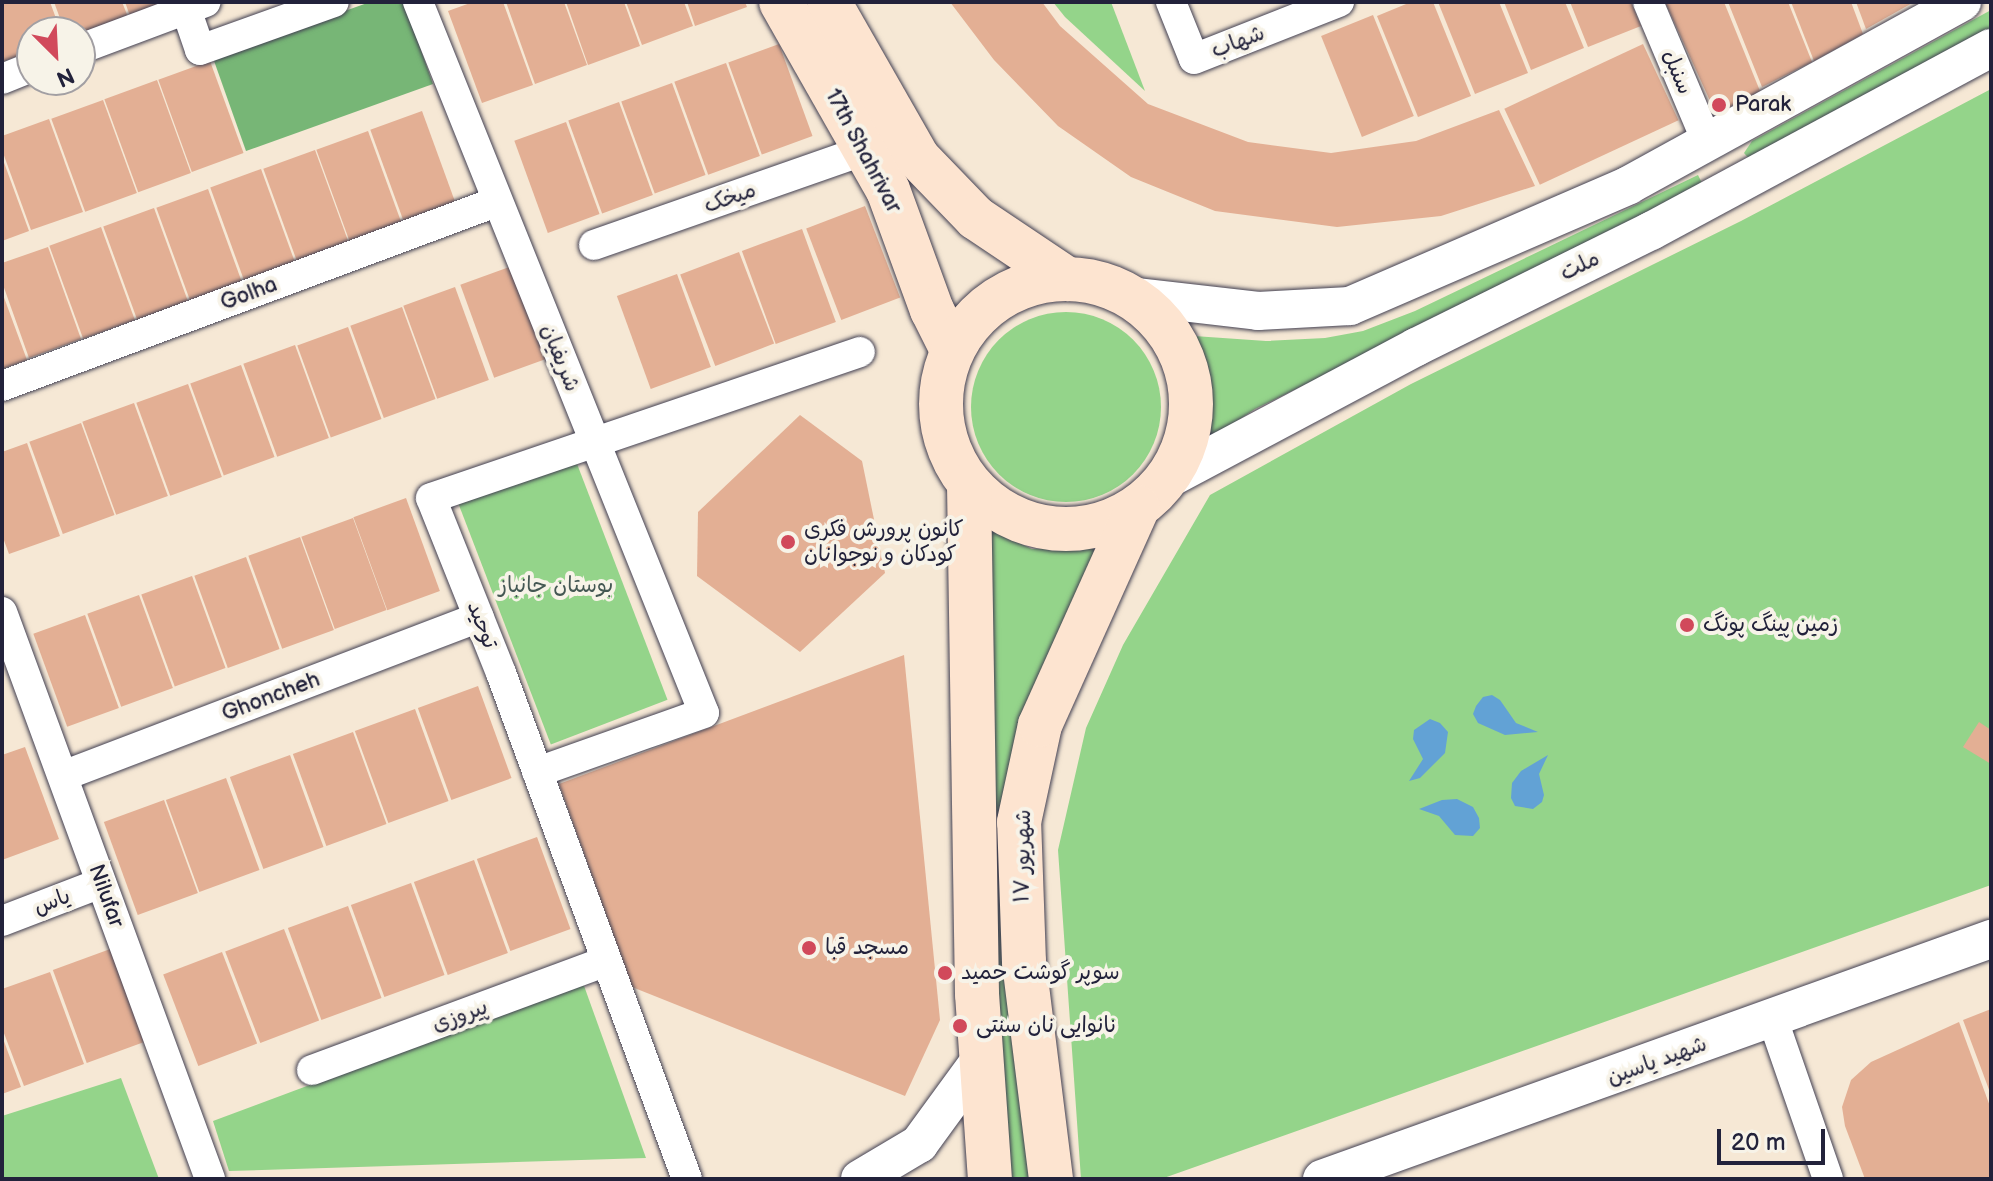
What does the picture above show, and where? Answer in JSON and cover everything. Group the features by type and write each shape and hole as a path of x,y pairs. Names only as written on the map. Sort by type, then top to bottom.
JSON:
{"main road":[{"name":"17th Shahrivar","path":"781,2 888,190 932,310 952,350"},
{"name":"17th Shahrivar","path":"829,2 918,158 976,218 1067,279"},
{"path":"1067,279 1099,283 1129,296 1157,318 1177,346 1189,379 1191,415 1183,449 1152,494 1105,524 1068,530 1031,525 997,510 969,485 950,454 940,420 941,384 952,350 972,321 999,298 1032,283 1067,279"},
{"path":"969,485 976,967 990,1179"},
{"name":"۱۷ شهریور","path":"1051,1179 1024,962 1019,822 1040,725 1152,494"}],"street":[{"path":"96,43 196,6 200,50 334,2"},
{"name":"شریفیان","path":"418,2 704,713 537,772"},
{"name":"شهاب","path":"1171,2 1194,59 1339,2"},
{"name":"سنبل","path":"1648,2 1707,142"},
{"path":"1129,296 1258,311 1350,306 1629,185 1962,2"},
{"name":"ملت","path":"1152,494 1416,347 1651,231 1991,48"},
{"name":"میخک","path":"594,245 866,150"},
{"name":"Golha","path":"2,386 496,202"},
{"name":"توحید","path":"687,1179 479,617 431,498 860,352"},
{"name":"Nilufar","path":"2,612 210,1179"},
{"name":"Ghoncheh","path":"63,776 479,617"},
{"name":"یاس","path":"2,921 101,883"},
{"name":"شهید یاسین","path":"1322,1179 1773,1020 1991,939"},
{"name":"پیروزی","path":"312,1070 607,961"},
{"path":"1773,1020 1828,1179"},
{"path":"860,1179 919,1144 981,1059"}],"green space":[{"path":"370,2 404,2 433,84 246,151 213,58"},
{"path":"1053,2 1111,2 1145,91 1065,17"},
{"path":"1991,10 1991,30 1751,161 1744,153 1752,141"},
{"path":"1991,89 1991,885 1161,1179 1081,1179 1058,850 1086,728 1123,645 1210,495 1411,384 1741,221"},
{"path":"1698,175 1703,185 1698,192 1255,409 1203,444 1209,411 1206,376 1194,336 1266,341 1325,338 1363,331 1415,311"},
{"path":"1066,312 1102,319 1133,340 1154,371 1161,407 1154,443 1133,474 1102,495 1066,502 1030,495 999,474 978,443 971,407 978,371 999,340 1030,319"},
{"name":"بوستان جانباز","path":"574,456 668,700 551,744 457,501"},
{"path":"986,522 1004,536 1032,549 1102,546 1016,738 1033,1179 1010,1179 1002,1103"},
{"path":"583,983 646,1158 229,1171 213,1121"},
{"path":"121,1078 159,1179 2,1179 2,1116"}],"water":[{"path":"1492,695 1500,700 1516,723 1538,732 1505,735 1478,723 1473,714 1476,706 1483,697"},
{"path":"1430,719 1440,723 1448,732 1445,753 1420,778 1409,781 1423,759 1413,739 1414,730"},
{"path":"1548,755 1539,774 1544,795 1542,802 1533,809 1515,806 1511,798 1512,783 1521,771"},
{"path":"1457,799 1473,807 1479,818 1480,828 1473,836 1455,835 1439,816 1419,809 1442,800"}],"building":[{"path":"2,2 50,2 55,16 16,16 16,57 4,61"},
{"path":"54,2 122,2 128,17 96,28 96,16 59,16"},
{"path":"125,2 166,2 130,16"},
{"path":"473,2 503,2 533,85 482,103 448,11"},
{"path":"506,2 564,2 587,65 535,84"},
{"path":"566,2 624,2 640,46 588,65"},
{"path":"626,2 684,2 693,26 642,45"},
{"path":"687,2 745,2 747,7 695,26"},
{"path":"950,2 1042,2 1060,26 1148,104 1248,142 1331,153 1416,141 1499,110 1535,186 1441,216 1337,227 1215,211 1131,177 1058,126 994,60"},
{"path":"1411,2 1433,2 1471,96 1418,117 1377,16"},
{"path":"1438,2 1499,2 1528,73 1475,94"},
{"path":"1504,2 1565,2 1584,48 1531,70"},
{"path":"1570,2 1631,2 1641,26 1588,47"},
{"path":"1665,2 1724,2 1760,91 1716,114"},
{"path":"1728,2 1788,2 1812,62 1762,87"},
{"path":"1791,2 1851,2 1863,34 1814,61"},
{"path":"1856,2 1914,2 1866,29"},
{"path":"1373,15 1414,116 1362,137 1321,36"},
{"path":"779,44 813,136 762,155 728,62"},
{"path":"1643,44 1678,120 1540,185 1504,109"},
{"path":"210,61 244,153 192,172 158,80"},
{"path":"726,63 760,156 708,175 674,82"},
{"path":"157,80 191,173 138,192 104,99"},
{"path":"672,83 706,175 655,194 621,101"},
{"path":"103,100 137,193 85,212 51,119"},
{"path":"619,102 653,195 602,213 568,120"},
{"path":"422,111 456,204 404,223 370,130"},
{"path":"49,119 83,212 31,230 2,150 2,136"},
{"path":"566,122 600,214 548,233 514,141"},
{"path":"368,131 402,223 350,242 316,150"},
{"path":"315,150 349,243 297,262 263,169"},
{"path":"2,157 29,231 2,241"},
{"path":"261,169 295,262 244,280 210,187"},
{"path":"208,189 242,282 190,301 156,208"},
{"path":"865,206 900,297 841,320 806,229"},
{"path":"154,208 188,301 137,319 103,226"},
{"path":"101,227 135,320 83,339 49,246"},
{"path":"802,229 836,322 776,344 742,251"},
{"path":"48,247 81,339 29,358 2,282 2,263"},
{"path":"739,252 774,343 715,366 680,275"},
{"path":"512,266 546,359 494,378 460,285"},
{"path":"677,274 711,367 651,389 617,296"},
{"path":"455,287 489,380 437,399 403,306"},
{"path":"2,292 27,360 2,369"},
{"path":"402,307 436,399 384,418 350,326"},
{"path":"348,327 382,419 331,438 297,345"},
{"path":"295,345 329,438 277,457 243,364"},
{"path":"241,365 275,457 224,476 190,383"},
{"path":"188,384 222,477 170,496 136,403"},
{"path":"134,403 168,496 116,515 82,422"},
{"name":"کانون پرورش فکری کودکان و نوجوانان","path":"800,415 862,461 885,573 800,652 697,576 698,512"},
{"path":"81,423 115,515 63,534 29,442"},
{"path":"27,443 60,536 9,554 2,535 2,452"},
{"path":"406,498 440,591 387,610 353,517"},
{"path":"353,518 387,610 335,629 301,537"},
{"path":"300,537 334,630 282,649 248,556"},
{"path":"246,557 280,649 228,668 194,576"},
{"path":"192,576 226,668 175,687 141,594"},
{"path":"139,595 173,688 121,707 87,614"},
{"path":"85,615 119,708 67,727 33,634"},
{"name":"مسجد قبا","path":"904,655 940,1020 905,1096 632,987 559,784"},
{"path":"478,686 512,778 451,800 418,708"},
{"path":"415,709 449,801 388,823 355,731"},
{"path":"1979,722 1991,730 1991,764 1963,747"},
{"path":"353,732 387,824 326,846 293,754"},
{"path":"25,747 59,839 2,860 2,755"},
{"path":"290,755 324,847 263,869 230,777"},
{"path":"226,778 260,870 199,892 166,800"},
{"path":"164,800 198,893 138,915 104,822"},
{"path":"537,837 571,929 510,951 477,859"},
{"path":"474,860 508,953 448,975 414,882"},
{"path":"411,883 445,975 384,997 351,905"},
{"path":"348,906 382,998 321,1020 288,928"},
{"path":"284,929 319,1020 260,1043 225,952"},
{"path":"113,948 147,1041 87,1063 53,970"},
{"path":"222,952 257,1043 198,1066 163,975"},
{"path":"50,972 84,1064 24,1086 2,1028 2,989"},
{"path":"1991,1009 1991,1095 1963,1020"},
{"path":"1959,1022 1991,1109 1991,1179 1865,1179 1845,1126 1842,1107 1851,1080 1871,1062"},
{"path":"2,1036 21,1087 2,1094"}],"place":[{"name":"Parak","path":"1719,105"},
{"name":"کانون پرورش فکری کودکان و نوجوانان","path":"788,542"},
{"name":"زمین پینگ پونگ","path":"1687,625"},
{"name":"مسجد قبا","path":"809,948"},
{"name":"سوپر گوشت حمید","path":"945,973"},
{"name":"نانوایی نان سنتی","path":"960,1026"}]}
